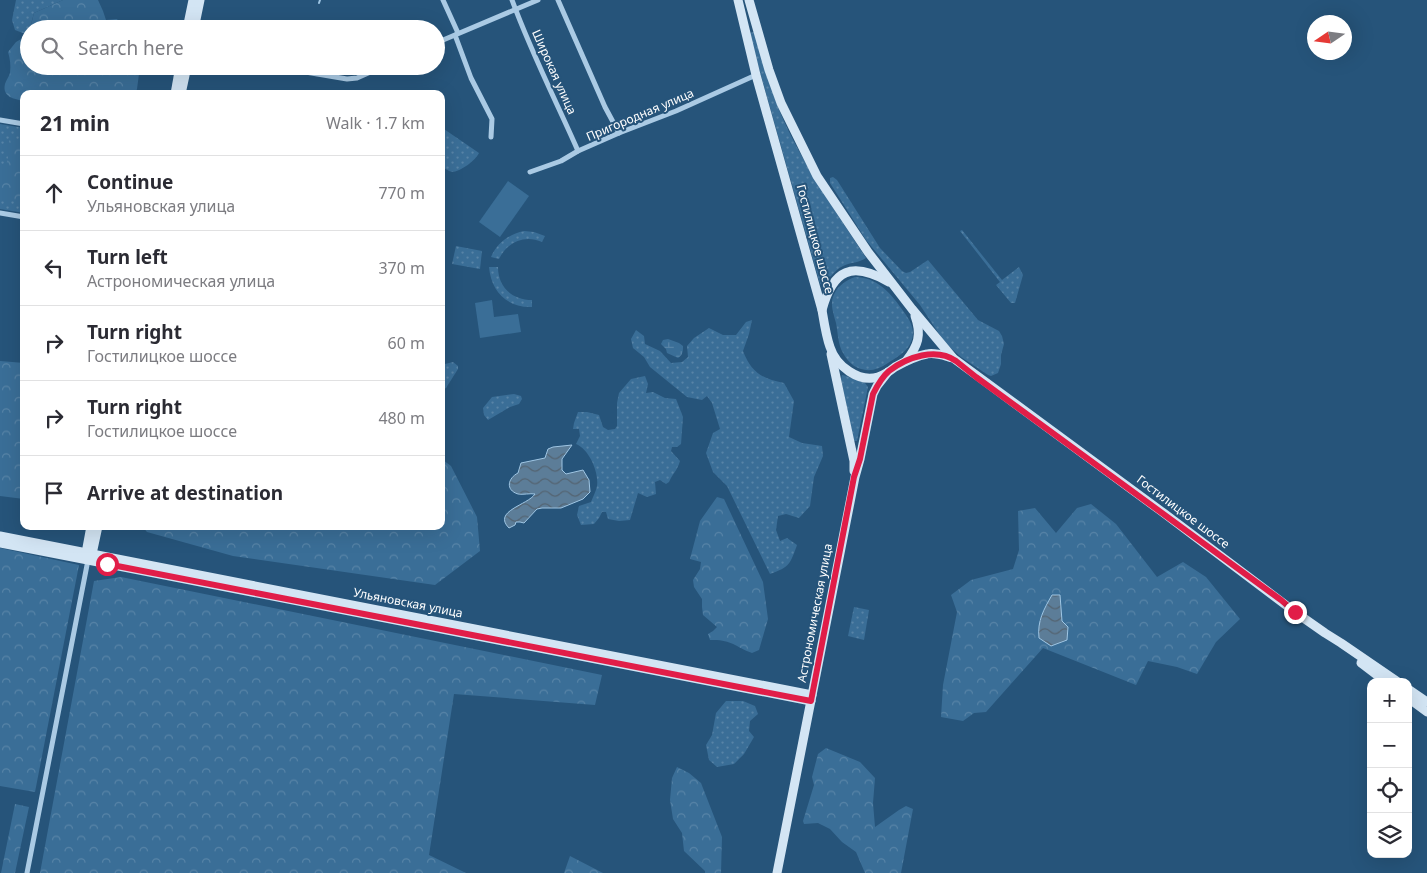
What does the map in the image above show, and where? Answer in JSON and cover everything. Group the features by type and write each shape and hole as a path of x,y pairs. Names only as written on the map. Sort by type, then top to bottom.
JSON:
{"main road":[{"path":"189,20 193,0"},
{"path":"196,20 200,0"},
{"name":"Гостилицкое шоссе","path":"738,0 756,75 822,310 830,349 845,368 853,374 870,378 879,377 906,361 927,354 935,353 953,358"},
{"name":"Гостилицкое шоссе","path":"749,0 769,70 783,108 822,184 848,224 893,285 953,358 1324,633 1392,678"},
{"path":"176,90 178,75"},
{"path":"182,90 185,75"},
{"path":"822,310 826,295 831,286 843,274 857,270 872,273 893,285"},
{"path":"906,361 913,352 919,338 919,329 912,309"},
{"name":"Астрономическая улица","path":"830,349 854,461 854,477"},
{"name":"Астрономическая улица","path":"777,873 854,477 860,459 873,394 888,372"},
{"path":"89,556 91,530"},
{"path":"89,556 97,530"},
{"name":"Ульяновская улица","path":"0,536 89,556 811,698"},
{"name":"Ульяновская улица","path":"0,543 89,556"},
{"name":"Гостилицкое шоссе","path":"1324,633 1381,678"},
{"path":"1412,692 1427,702"},
{"path":"1412,701 1427,712"}],"street":[{"path":"443,0 457,34 470,78 492,119 491,137"},
{"name":"Широкая улица","path":"512,0 578,152"},
{"path":"445,39 538,0"},
{"path":"558,0 605,107 619,133"},
{"path":"323,75 347,79 364,75"},
{"name":"Пригородная улица","path":"530,172 561,161 619,133 676,111 756,75"},
{"path":"0,120 20,123"},
{"path":"0,213 20,217"},
{"path":"27,873 89,556"}],"green space":[{"path":"16,0 63,0 34,13 32,20 20,20 20,32 15,30 12,20"},
{"path":"63,0 98,0 106,20 32,20 34,13"},
{"path":"754,32 780,112 798,150 866,258 840,268 820,284 749,33"},
{"path":"20,40 20,75 139,75 137,89 20,90 20,100 10,97 5,92 5,84 10,74 8,52"},
{"path":"0,124 20,127 20,212 0,209"},
{"path":"445,130 479,153 467,165 451,172 445,168"},
{"path":"10,140 20,144 20,201 0,197 0,171 5,170 8,157 5,146"},
{"path":"833,177 837,180 880,248 902,271 910,272 928,260 978,320 999,331 1004,344 998,373 991,376 988,375 961,357 945,343 920,305 866,240 830,183 830,178"},
{"path":"508,181 529,196 500,237 479,222"},
{"path":"962,230 1002,280 1019,267 1023,275 1015,303 1011,303 996,285 1000,282 960,231"},
{"path":"524,231 545,236 542,242 529,239 517,241 502,253 499,259 491,257 504,240 513,234"},
{"path":"456,246 482,251 480,269 452,264"},
{"path":"489,267 498,267 500,281 503,286 518,298 532,300 532,307 515,305 502,296 493,284"},
{"path":"855,277 870,280 882,286 897,302 912,326 912,341 905,351 876,369 863,370 857,368 847,359 839,343 832,300 834,293 839,287"},
{"path":"492,300 494,317 518,314 521,332 480,338 475,303"},
{"path":"752,320 743,351 746,358 763,377 784,383 794,401 789,437 802,443 822,446 823,456 814,477 810,506 799,518 786,514 778,516 776,530 780,541 787,538 797,545 793,557 788,564 770,574 727,486 713,472 706,453 713,433 720,429 712,403 707,396 702,400 687,397 650,367 644,357 633,348 631,339 636,330 644,336 645,344 660,351 671,363 682,362 688,357 687,346 694,338 709,328 723,335 736,335 746,322"},
{"path":"668,339 683,346 682,354 678,358 667,353 661,344 663,340"},
{"path":"0,361 20,363 20,498 0,496"},
{"path":"453,362 458,366 458,369 445,388 445,364"},
{"path":"842,375 865,383 868,387 857,441 854,441 841,379"},
{"path":"645,376 648,384 646,393 653,392 665,398 676,399 683,417 681,444 677,447 672,447 671,451 680,461 679,464 669,482 666,484 660,480 655,482 656,494 647,497 638,493 630,520 608,519 606,512 602,512 594,524 581,525 577,515 579,506 591,502 597,488 597,480 595,468 589,456 576,444 580,436 579,429 573,429 578,412 599,415 603,427 608,430 615,429 617,426 619,393 631,379"},
{"path":"514,394 521,396 522,399 519,404 488,420 484,415 483,408 492,397"},
{"path":"445,462 451,466 477,517 480,551 435,585 233,556 145,530 445,530"},
{"path":"717,497 724,499 763,582 768,619 759,650 752,653 728,642 710,640 708,634 717,627 703,615 702,599 694,587 693,580 700,569 701,562 690,559 700,521"},
{"path":"1091,504 1116,524 1157,577 1183,562 1206,577 1240,619 1216,642 1197,674 1177,667 1148,661 1136,685 1043,648 986,712 974,713 963,721 941,717 943,685 957,612 951,595 971,580 1013,569 1019,550 1018,511 1035,508 1056,533 1077,508","holes":["1059,595 1062,621 1039,621"]},
{"path":"0,548 79,565 35,792 0,786"},
{"path":"121,577 602,675 595,705 454,694 429,855 466,873 40,873 94,581"},
{"path":"854,607 869,610 864,640 848,636"},
{"path":"726,701 743,701 755,706 758,714 750,721 749,731 754,737 744,754 734,764 717,767 709,760 706,745 712,735 716,713"},
{"path":"826,748 860,762 875,778 873,803 875,827 906,806 913,809 901,873 865,873 856,852 842,842 830,829 818,823 804,824 803,821 814,785 812,777 818,754"},
{"path":"677,767 689,773 701,783 722,837 721,873 705,873 684,851 682,833 673,819 670,800 672,778"},
{"path":"15,804 29,807 15,873 1,873"},
{"path":"570,856 601,872 603,873 564,873"}],"water":[{"path":"572,445 562,459 562,470 566,474 583,470 589,480 590,492 583,499 561,508 537,509 524,523 516,522 515,525 509,528 505,522 505,517 508,513 535,494 518,494 511,490 510,481 518,473 521,463 545,458 548,449 553,447"},
{"path":"1052,595 1060,595 1062,621 1068,627 1067,640 1051,646 1039,638 1039,626 1046,605"}],"route":[{"path":"107,564 811,701 854,477 860,459 873,394 888,372 906,361 935,353 953,358 976,377 1295,612"}]}
